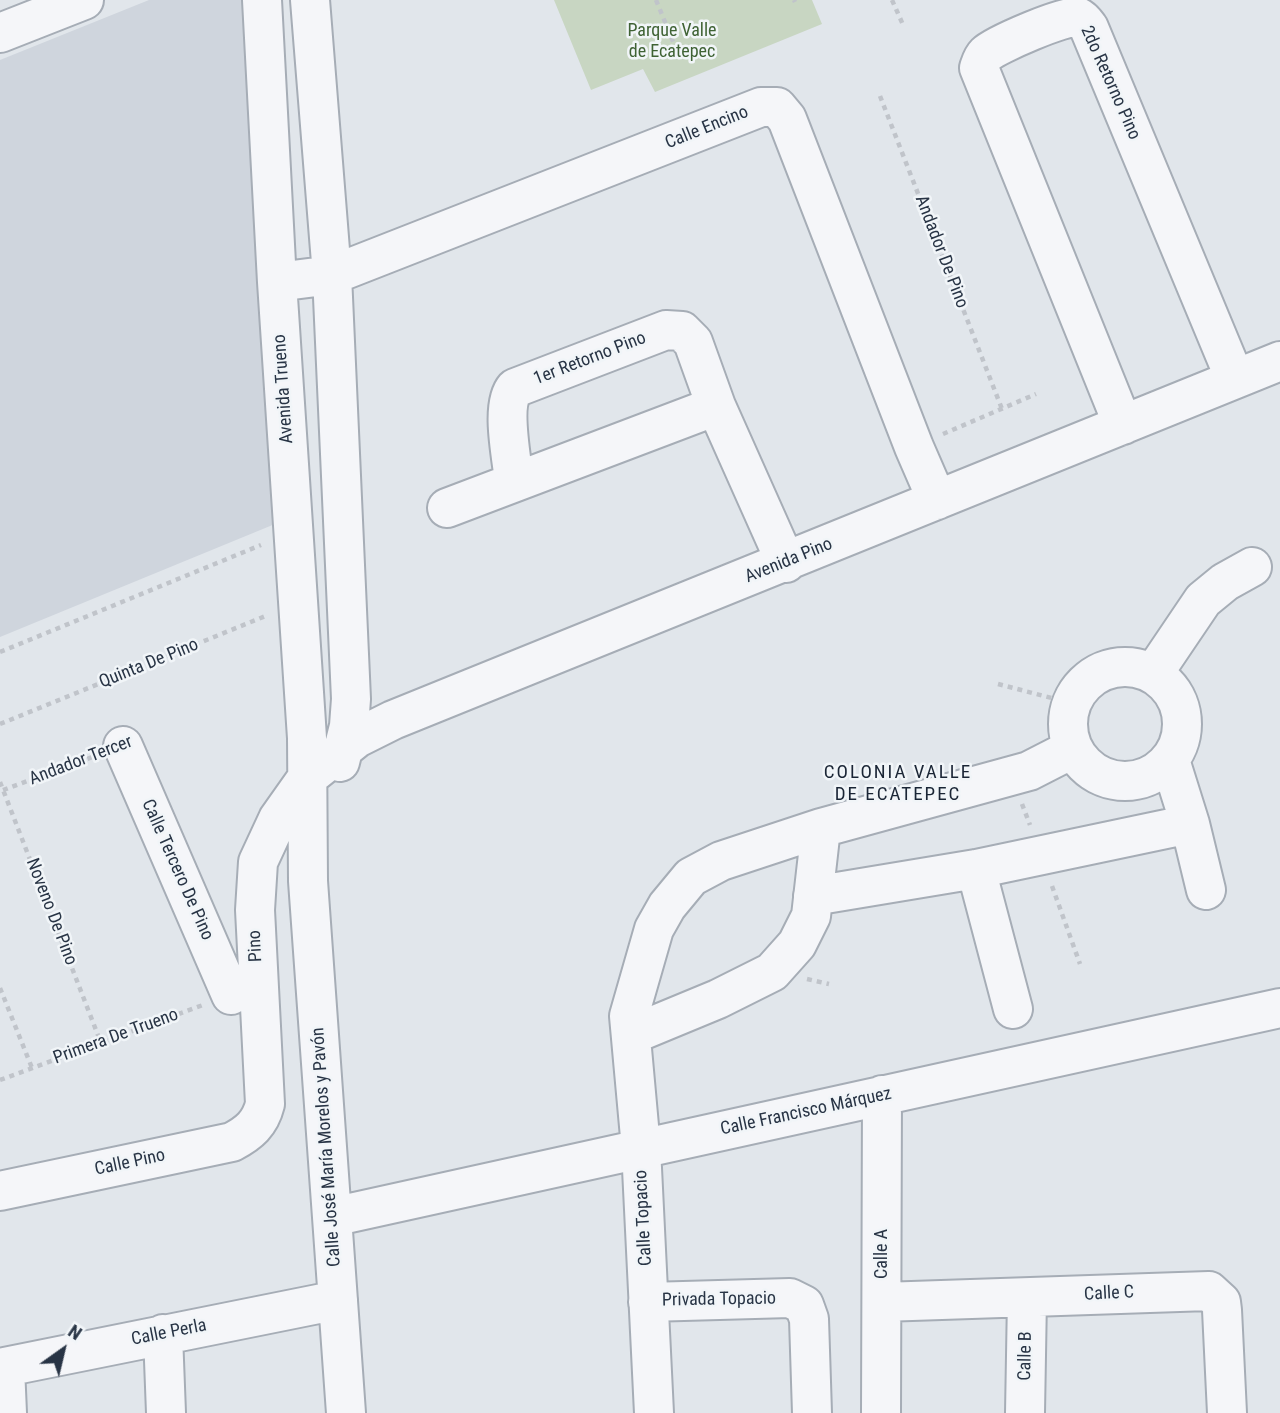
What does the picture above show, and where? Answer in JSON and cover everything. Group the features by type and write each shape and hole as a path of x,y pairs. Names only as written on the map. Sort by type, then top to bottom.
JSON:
{"street":[{"path":"0,33 84,0"},
{"name":"Avenida Trueno","path":"262,0 277,282 307,738 307,778"},
{"path":"310,0 332,275 351,699 345,747"},
{"name":"2do Retorno Pino","path":"1123,425 979,68 981,61 992,49 1063,18 1078,17 1089,29 1236,379"},
{"name":"Calle Encino","path":"277,282 332,275 761,107 777,107 787,118 937,500"},
{"name":"1er Retorno Pino","path":"514,481 507,406 510,393 515,388 654,334 674,329 688,335 716,406 786,563"},
{"name":"Avenida Pino","path":"307,778 345,747 393,720 1280,361"},
{"path":"447,508 716,406"},
{"path":"1153,674 1203,600 1225,582 1252,567"},
{"path":"1121,666 1153,674 1172,691 1182,713 1181,738 1170,760 1147,778 1118,781 1091,771 1072,749 1067,726 1071,703 1091,677 1121,666"},
{"name":"Calle Tercero De Pino","path":"122,746 232,995"},
{"name":"Calle José María Morelos y Pavón","path":"308,881 314,849 345,747"},
{"name":"Calle Topacio","path":"654,1413 641,1148 629,1016 654,929 667,906 691,877 722,861 821,828 1029,771 1072,749"},
{"path":"1170,760 1191,824 1206,890"},
{"name":"Calle José María Morelos y Pavón","path":"307,778 308,881 346,1413"},
{"name":"Pino","path":"255,1126 262,1116 265,1104 254,910 258,862 278,819 307,778"},
{"path":"813,896 976,869 1191,824"},
{"path":"631,1035 718,999 772,972 797,944 811,916 821,828"},
{"path":"976,869 1013,1009"},
{"name":"Calle Francisco Márquez","path":"332,1217 1280,1008"},
{"name":"Calle A","path":"881,1095 881,1413"},
{"name":"Calle Pino","path":"0,1191 232,1142 246,1135 255,1126"},
{"name":"Calle C","path":"882,1303 1209,1291 1221,1302 1227,1413"},
{"name":"Privada Topacio","path":"648,1302 790,1298 804,1305 809,1319 812,1413"},
{"name":"Calle B","path":"1025,1413 1027,1298"},
{"name":"Calle Perla","path":"2,1368 338,1300"},
{"path":"163,1334 166,1413"},
{"path":"2,1368 8,1413"}],"path":[{"path":"656,0 674,44"},
{"path":"892,0 904,27"},
{"name":"Andador De Pino","path":"880,96 1002,408"},
{"path":"914,447 1035,394"},
{"path":"0,652 293,531"},
{"name":"Quinta De Pino","path":"0,724 298,603"},
{"path":"998,684 1071,703"},
{"name":"Andador Tercer","path":"3,790 122,746"},
{"name":"Noveno De Pino","path":"0,782 101,1043"},
{"path":"0,988 32,1068"},
{"name":"Primera De Trueno","path":"0,1080 232,995"}],"shaded area":[{"path":"149,0 250,0 275,524 0,637 0,60"}],"green space":[{"name":"Parque Valle de Ecatepec","path":"554,0 812,0 822,24 655,92 643,69 591,90"}],"district":[{"name":"COLONIA VALLE DE ECATEPEC","path":"898,784"}]}
